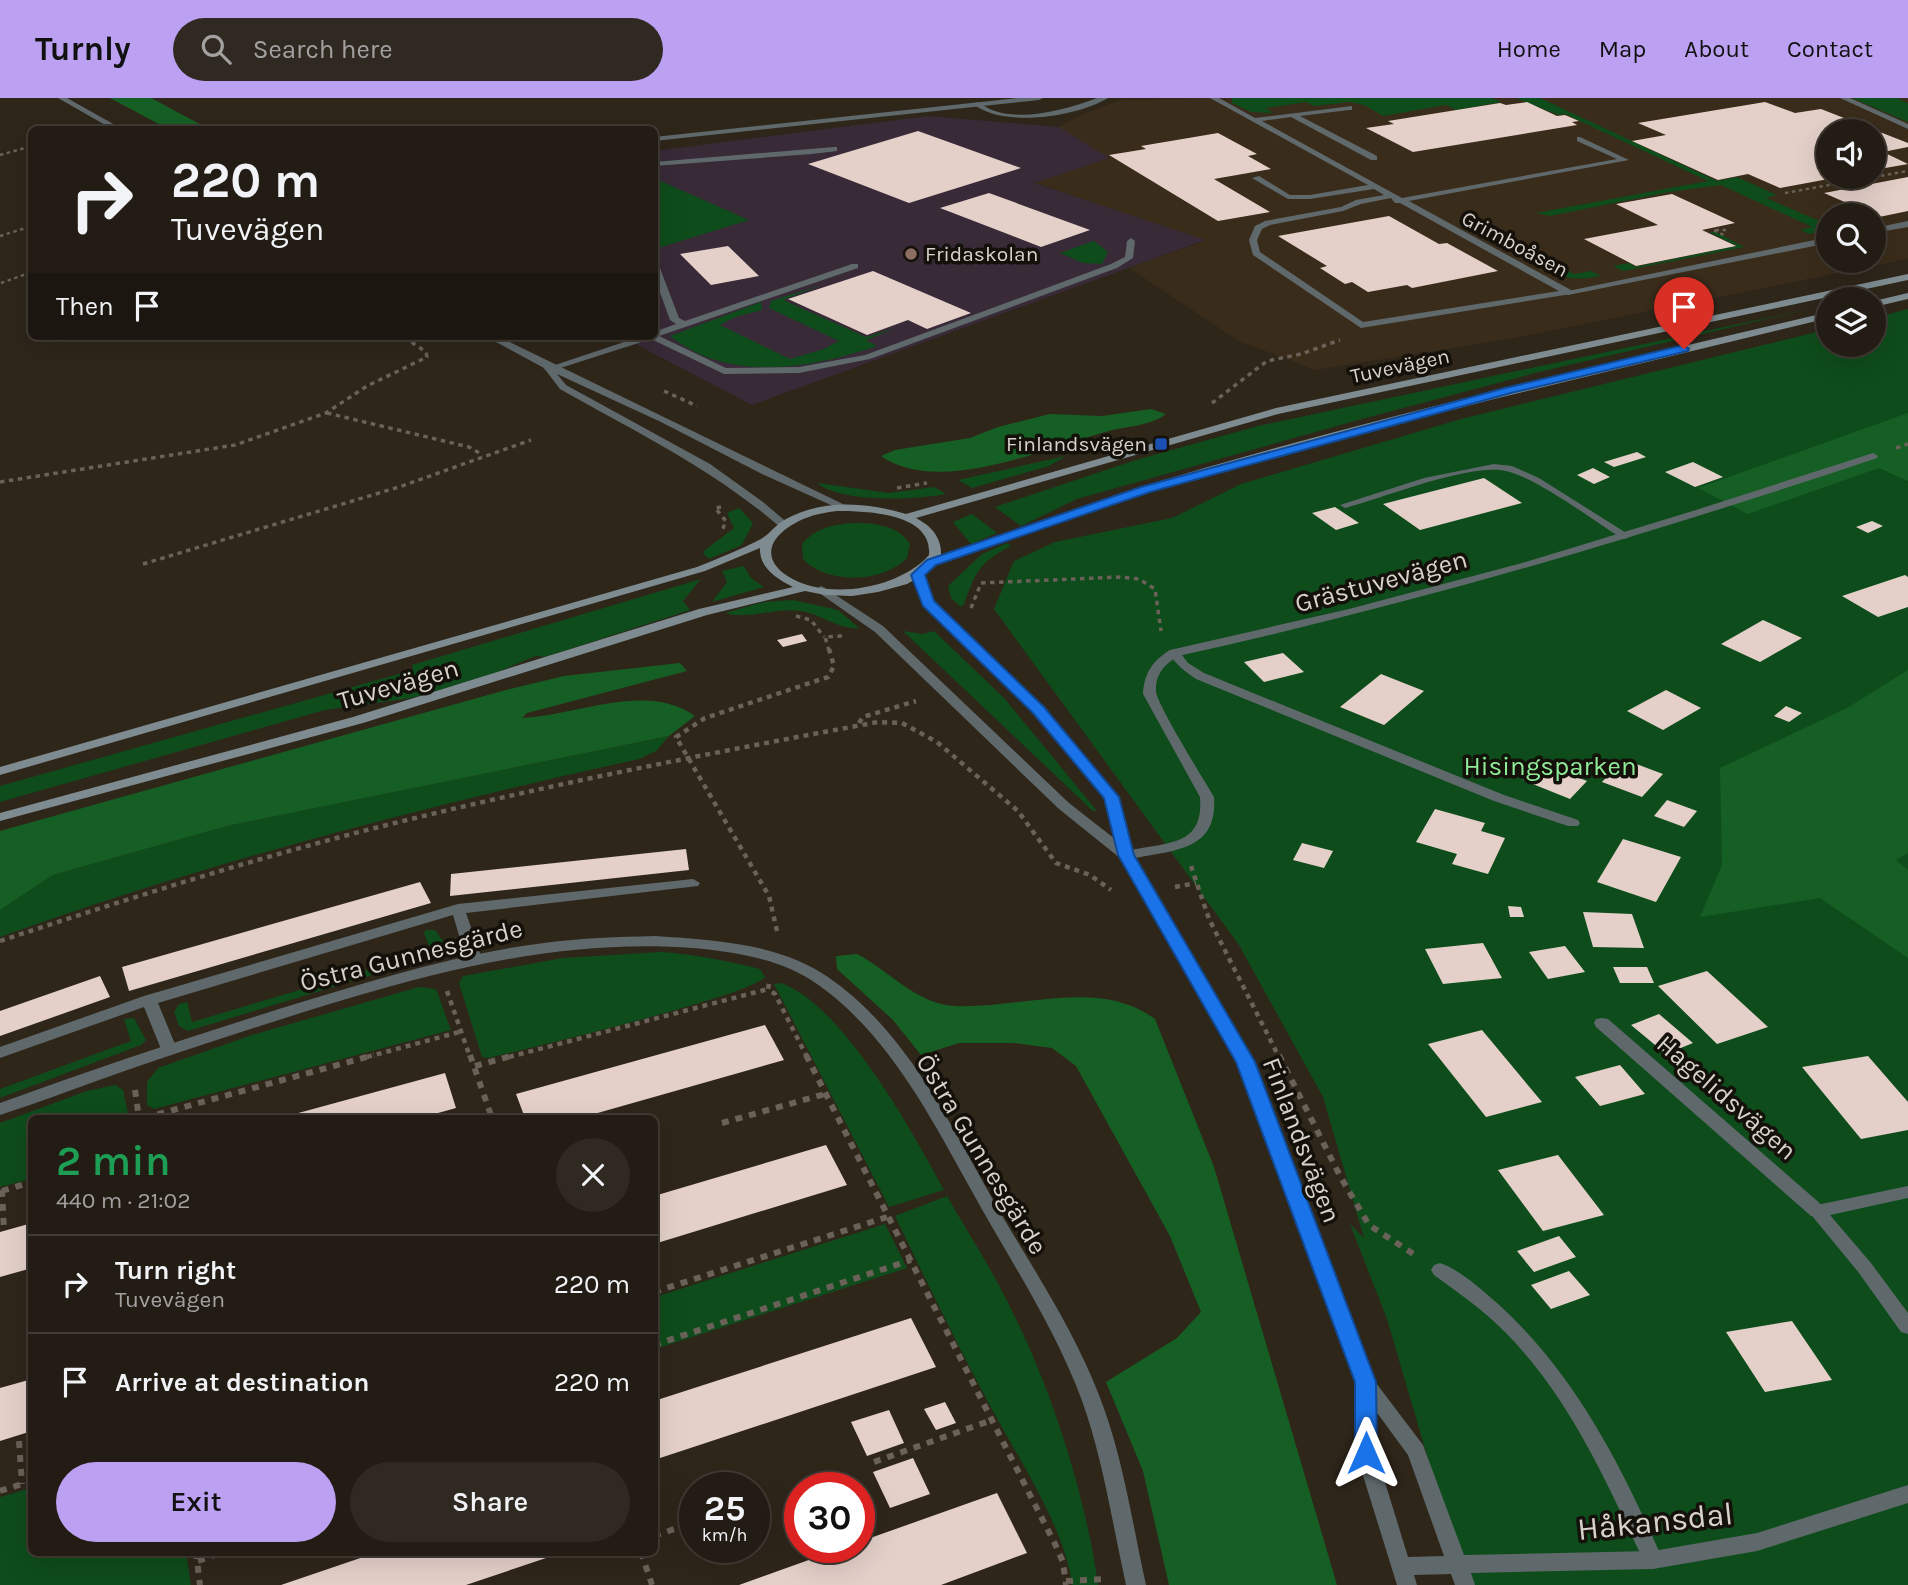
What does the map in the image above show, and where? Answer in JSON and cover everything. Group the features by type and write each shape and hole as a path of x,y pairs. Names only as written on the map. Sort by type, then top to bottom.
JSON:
{"main road":[{"name":"Tuvevägen","path":"906,517 1276,411 1908,277"},
{"path":"1886,301 1908,296"},
{"name":"Tuvevägen","path":"0,817 358,720 703,612 814,588 874,590 918,575 932,562 1145,490 1338,436 1508,390 1816,318"},
{"name":"Tuvevägen","path":"0,771 701,569 741,554 769,538 784,525 815,513 846,508 885,511 906,517 923,526 933,537 936,550 932,562"},
{"name":"Tuvevägen","path":"769,538 765,546 768,562 782,576 814,588"}],"street":[{"path":"62,98 114,126"},
{"path":"658,139 1039,98"},
{"path":"977,104 990,111 1040,114 1079,107 1104,98"},
{"name":"Grimboåsen","path":"1214,98 1568,292 1816,243"},
{"path":"1843,98 1908,127"},
{"path":"1253,120 1349,108"},
{"path":"1290,114 1374,158"},
{"path":"1568,292 1361,324 1256,253 1253,240 1258,228 1268,223 1343,209 1359,202 1625,160 1580,139"},
{"path":"658,164 712,158 752,160 834,149"},
{"path":"1256,178 1288,197 1310,197 1373,187"},
{"path":"1886,229 1908,224"},
{"path":"658,339 724,371 768,373 832,365 903,345 1114,265 1129,258 1131,242"},
{"path":"658,334 855,266"},
{"path":"658,274 675,320 685,325"},
{"path":"498,340 548,369 583,380 619,401 653,414 740,460 846,508"},
{"path":"548,369 639,340"},
{"path":"548,369 563,387 752,497 784,525"},
{"name":"Grästuvevägen","path":"1174,653 1298,628 1423,595 1625,536 1872,456"},
{"path":"1345,505 1468,471 1500,467 1520,473 1625,536"},
{"name":"Finlandsvägen","path":"918,575 928,603 1039,710 1111,797 1126,855 1245,1062 1366,1382 1416,1451 1465,1585"},
{"name":"Finlandsvägen","path":"814,588 879,629 1064,806 1126,855"},
{"path":"1126,855 1184,842 1205,830 1211,816 1207,797 1149,694 1150,678 1157,664 1174,653 1184,666 1200,676 1487,794 1573,823"},
{"path":"0,1053 149,1000 458,909 693,883"},
{"path":"458,909 474,959"},
{"name":"Östra Gunnesgärde","path":"0,1109 169,1049 438,968 524,949 635,940 685,942 774,958 799,967 825,982 852,1006 907,1071 940,1119 1090,1396 1110,1463 1136,1585"},
{"path":"149,1000 169,1049"},
{"name":"Hagelidsvägen","path":"1602,1023 1817,1211 1865,1268 1908,1327"},
{"path":"1817,1211 1908,1192"},
{"path":"1440,1270 1466,1285 1520,1332 1580,1411 1630,1507 1653,1560"},
{"name":"Finlandsvägen","path":"1366,1382 1366,1453 1405,1576"},
{"name":"Håkansdal","path":"1405,1576 1458,1563 1513,1565 1653,1560 1757,1542 1908,1494"}],"path":[{"path":"0,155 28,147"},
{"path":"1886,175 1908,171"},
{"path":"1785,192 1816,187"},
{"path":"0,236 28,227"},
{"path":"1,283 28,273"},
{"path":"1206,412 1211,404 1254,368 1267,361 1327,345 1345,335"},
{"path":"0,482 30,480 135,459 214,450 326,413 368,386 427,357 426,352 409,340"},
{"path":"326,413 469,446 482,455"},
{"path":"143,564 399,487 482,455 531,440"},
{"path":"891,488 929,483"},
{"path":"715,508 752,497"},
{"path":"944,618 969,610 976,601 981,583 1116,575 1139,578 1153,585 1157,593 1162,642 1174,653"},
{"path":"768,989 779,937 769,896 685,757 677,737 705,718 828,677 834,666 825,637 858,635 879,629"},
{"path":"859,723 863,717 917,701"},
{"path":"0,941 147,893 374,828 685,757 859,723 902,723 916,728 990,784 1018,811 1056,863 1090,875 1108,885 1117,897 1196,883"},
{"path":"1184,842 1196,883 1222,944 1340,1176 1369,1225 1440,1270"},
{"path":"438,968 463,1031 491,1115"},
{"path":"475,1066 768,989"},
{"path":"768,989 775,994 1055,1544 1063,1562 1066,1585"},
{"path":"155,1115 463,1031"},
{"path":"722,1123 825,1094"},
{"path":"4,1231 1,1191 28,1183"},
{"path":"658,1291 887,1217"},
{"path":"658,1344 911,1259"},
{"path":"874,1462 992,1420"},
{"path":"19,1441 22,1484"},
{"path":"0,1491 28,1482"},
{"path":"658,1535 679,1527"},
{"path":"197,1556 200,1585"},
{"path":"198,1561 212,1556"},
{"path":"642,1556 652,1585"}],"shaded area":[{"path":"1196,98 1908,98 1908,259 1886,263 1886,203 1816,203 1816,273 1838,273 1514,338 1315,370 1239,341 1129,268 1204,241 1033,182 1108,158 1059,127 1080,115 1117,101"},
{"name":"Fridaskolan","path":"928,116 1059,127 1109,158 1034,183 1205,240 752,405 628,340 658,340 658,151"}],"green space":[{"path":"110,98 151,98 203,126 162,126"},
{"path":"1232,98 1492,98 1501,102 1456,110 1446,105 1383,116 1364,105 1350,102 1314,106 1306,102 1266,108 1273,113 1251,112 1232,103"},
{"path":"1516,98 1540,98 1717,181 1737,177 1777,195 1766,198 1816,219 1816,233 1809,234 1800,230 1812,227 1721,185 1669,192 1550,216 1536,213 1708,181 1565,114 1558,115"},
{"path":"1852,98 1897,98 1908,103 1908,122"},
{"path":"658,180 749,220 658,248"},
{"path":"1709,232 1716,232 1744,247 1623,271 1613,266 1629,263 1635,267 1737,246"},
{"path":"1094,241 1108,252 1102,264 1083,263 1060,253"},
{"path":"1530,250 1574,274 1591,271 1601,276 1575,278 1557,275 1517,253"},
{"path":"821,285 783,300 866,337 894,329 866,340 877,346 851,354 825,361 770,367 718,361 693,351 670,336 761,302 762,310 735,317 720,325 790,359 824,349 839,341 769,308 771,301"},
{"path":"1809,309 1539,372 1362,419 1077,499 1021,526 995,507 1136,460 1258,426"},
{"name":"Hisingsparken","path":"1908,309 1908,1585 1465,1585 1387,1319 1350,1224 1364,1238 1323,1097 1239,945 994,609 1014,561 1055,542 1172,518 1241,484 1461,419 1816,332 1816,357 1886,357 1886,315"},
{"path":"1151,409 1166,414 1146,423 1109,431 994,465 933,472 905,467 881,456 895,450 970,438 998,427 1050,414 1102,416"},
{"path":"1908,413 1908,481 1879,468 1748,514 1698,488"},
{"path":"1066,456 1049,466 972,488 958,480"},
{"path":"817,483 889,493 934,487 946,494 917,498 860,497 843,494"},
{"path":"739,508 753,523 742,545 709,559 703,553 734,528 727,513"},
{"path":"972,514 997,533 971,544 953,522"},
{"path":"854,523 877,525 899,533 910,544 907,558 884,572 855,578 826,573 803,559 802,544 813,534 833,526"},
{"path":"1007,543 1011,546 980,569 961,607 951,598 948,586 982,554"},
{"path":"744,566 751,578 764,587 712,602 727,582 722,571"},
{"path":"701,579 683,601 690,610 545,657 536,656 495,673 412,698 325,710 0,802 0,786 413,670 412,665"},
{"path":"793,600 838,610 859,628 844,627 801,611 744,615 725,613 764,602"},
{"path":"903,631 923,634 934,631 1005,699 1097,811 1093,811"},
{"path":"680,663 687,671 527,713 522,718 610,703 655,701 676,706 695,716 669,736 227,826 53,875 0,910 0,831 506,690 564,676"},
{"path":"1908,670 1908,853 1896,860 1908,870 1908,958 1820,898 1700,917 1722,865 1720,768 1847,708"},
{"path":"669,736 656,751 639,759 397,817 237,860 0,937 0,910 53,875 227,826"},
{"path":"426,930 435,930 445,944 442,954 188,1031 179,1026 174,1012 179,1004 187,1002 192,1022 431,951 424,933"},
{"path":"661,952 711,958 760,969 765,977 750,986 682,1008 489,1058 482,1057 459,983 463,976 563,958"},
{"path":"857,954 916,993 941,1004 980,1006 1084,997 1133,1007 1155,1019 1214,1167 1337,1585 1169,1585 1143,1471 1106,1382 1177,1338 1201,1312 1170,1236 1076,1066 1052,1048 1014,1043 959,1043 921,1055 893,1020 837,969 836,956"},
{"path":"781,983 805,996 852,1043 895,1105 944,1190 889,1207 774,984"},
{"path":"419,987 436,989 451,1030 154,1109 147,1105 147,1082 158,1068 252,1035"},
{"path":"134,1018 146,1040 141,1045 0,1098 0,1089 131,1041 124,1019"},
{"path":"115,1085 123,1090 128,1115 28,1115 28,1180 0,1187 0,1123 87,1091"},
{"path":"947,1196 1003,1293 1053,1407 1076,1479 1098,1585 1072,1585 1068,1563 1050,1516 964,1356 895,1216"},
{"path":"885,1224 907,1268 658,1348 658,1296"},
{"path":"28,1489 28,1556 187,1556 191,1585 0,1585 0,1497"}],"building":[{"path":"1527,102 1557,116 1565,115 1579,121 1572,122 1577,125 1413,152 1366,128 1394,124 1388,121 1500,103 1506,105"},
{"path":"1765,102 1795,113 1821,109 1847,119 1816,119 1816,181 1780,188 1748,174 1718,180 1632,141 1666,135 1638,123"},
{"path":"918,131 1021,168 909,203 808,164"},
{"path":"1218,133 1257,154 1248,156 1271,169 1214,179 1270,212 1218,221 1109,155 1146,149 1141,146"},
{"path":"1886,134 1908,143 1908,147 1886,151"},
{"path":"1886,153 1908,164 1886,168"},
{"path":"1908,177 1908,211 1886,216 1886,203 1847,203 1824,193 1845,189 1886,189 1886,181"},
{"path":"989,193 1090,230 1041,247 940,208"},
{"path":"1672,194 1735,223 1702,230 1736,246 1636,266 1584,239 1658,225 1616,204"},
{"path":"1389,216 1439,244 1447,243 1498,271 1412,288 1407,285 1368,292 1352,282 1345,284 1320,268 1327,266 1278,236"},
{"path":"728,246 759,276 711,285 680,254"},
{"path":"873,271 971,313 927,329 908,320 867,335 788,299"},
{"path":"1637,452 1646,457 1614,467 1604,462"},
{"path":"1693,462 1723,477 1695,487 1665,472"},
{"path":"1593,468 1610,477 1594,484 1577,475"},
{"path":"1484,478 1522,503 1420,530 1383,504"},
{"path":"1335,507 1359,523 1336,530 1312,513"},
{"path":"1872,521 1883,526 1868,533 1856,527"},
{"path":"1905,575 1908,577 1908,607 1878,617 1842,596"},
{"path":"1763,620 1802,638 1760,662 1721,644"},
{"path":"802,634 807,641 783,647 777,640"},
{"path":"1283,653 1304,672 1264,682 1244,662"},
{"path":"1381,674 1424,691 1384,725 1340,707"},
{"path":"1666,690 1701,708 1663,730 1627,711"},
{"path":"1786,706 1802,713 1789,722 1774,716"},
{"path":"1623,759 1663,774 1642,797 1602,782"},
{"path":"1541,763 1587,781 1570,799 1523,780"},
{"path":"1667,800 1697,811 1684,827 1654,816"},
{"path":"1435,809 1485,823 1481,831 1505,838 1488,874 1452,864 1457,854 1416,842"},
{"path":"1623,839 1681,857 1656,902 1597,882"},
{"path":"1302,843 1333,851 1324,868 1293,860"},
{"path":"686,849 689,870 450,896 451,874"},
{"path":"420,882 431,903 129,991 122,967"},
{"path":"1508,906 1521,907 1524,917 1510,917"},
{"path":"1583,912 1632,914 1644,948 1593,947"},
{"path":"1483,943 1502,978 1443,984 1425,949"},
{"path":"1565,946 1585,972 1548,979 1529,952"},
{"path":"1613,967 1647,967 1654,983 1620,983"},
{"path":"1707,971 1768,1027 1717,1044 1658,986"},
{"path":"100,976 110,997 0,1036 0,1011"},
{"path":"1659,1014 1693,1043 1666,1054 1631,1025"},
{"path":"765,1025 784,1060 591,1115 524,1115 516,1094"},
{"path":"1482,1030 1542,1102 1486,1117 1428,1044"},
{"path":"1868,1056 1908,1102 1908,1130 1861,1139 1802,1067"},
{"path":"1620,1065 1645,1094 1600,1106 1575,1077"},
{"path":"445,1073 456,1108 431,1115 291,1115"},
{"path":"826,1145 847,1185 658,1243 658,1195"},
{"path":"1558,1155 1604,1215 1543,1231 1498,1170"},
{"path":"28,1224 28,1269 0,1277 0,1232"},
{"path":"1559,1236 1576,1257 1534,1272 1517,1251"},
{"path":"1569,1271 1590,1295 1551,1309 1531,1285"},
{"path":"911,1318 936,1367 658,1459 658,1400"},
{"path":"1792,1321 1832,1380 1765,1392 1726,1332"},
{"path":"28,1380 28,1432 0,1441 0,1388"},
{"path":"945,1402 956,1423 936,1430 924,1409"},
{"path":"889,1410 904,1443 867,1456 851,1422"},
{"path":"913,1458 930,1494 890,1508 873,1472"},
{"path":"997,1493 1027,1553 941,1585 739,1585 800,1563 875,1563 875,1536"},
{"path":"366,1556 552,1556 466,1585 281,1585"}],"place":[{"name":"Fridaskolan","path":"911,254"},
{"name":"Finlandsvägen","path":"1161,444"}],"route":[{"path":"1366,1453 1366,1382 1245,1062 1126,855 1111,797 1039,710 928,603 918,575 932,562 1145,490 1508,390 1684,349"}]}
